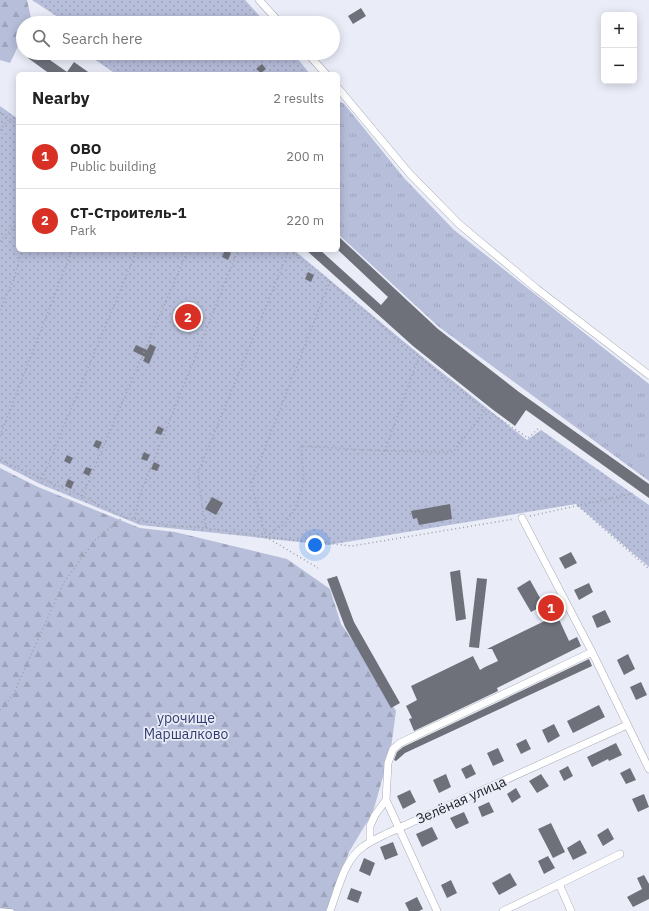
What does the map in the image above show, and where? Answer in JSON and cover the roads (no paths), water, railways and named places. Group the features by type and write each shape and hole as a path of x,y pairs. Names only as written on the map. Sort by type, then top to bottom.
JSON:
{"street":[{"path":"259,0 274,16"},
{"path":"313,60 324,72"},
{"path":"340,90 409,173 459,224 537,289 649,375"},
{"path":"522,518 592,652 649,770"},
{"path":"437,911 386,800 388,763 393,749 400,744 592,652"},
{"name":"Зелёная улица","path":"330,911 345,870 353,856 363,846 398,828 627,725"},
{"path":"370,842 370,826 375,815 386,800"},
{"path":"503,911 620,854"},
{"path":"559,884 571,911"}],"lane":[{"path":"0,910 12,911"}],"place":[{"name":"СТ-Строитель-1","path":"188,317"},
{"name":"ОВО","path":"551,608"}],"park label":[{"name":"урочище Маршалково","path":"186,726"}]}
